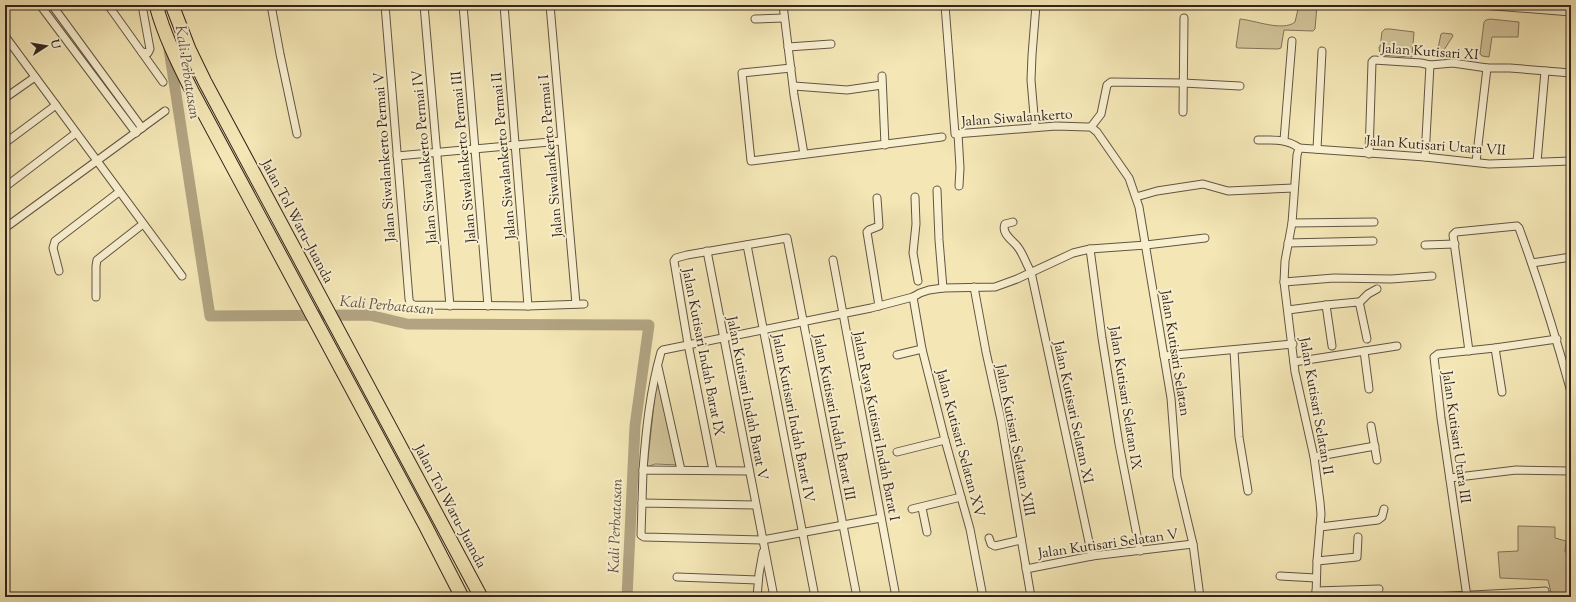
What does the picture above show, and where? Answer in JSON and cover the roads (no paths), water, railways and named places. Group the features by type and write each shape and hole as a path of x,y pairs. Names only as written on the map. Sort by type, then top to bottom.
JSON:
{"highway":[{"path":"156,5 162,26 192,91 425,525 462,597"},
{"name":"Jalan Tol Waru–Juanda","path":"172,5 189,50 205,82 481,597"}],"street":[{"path":"40,5 136,133"},
{"path":"108,5 163,82"},
{"path":"142,5 150,50 148,53 142,52"},
{"path":"271,5 297,134"},
{"name":"Jalan Siwalankerto Permai V","path":"385,5 409,299 410,303 414,305 450,306"},
{"name":"Jalan Siwalankerto Permai IV","path":"424,5 450,306"},
{"name":"Jalan Siwalankerto Permai III","path":"463,5 488,306"},
{"name":"Jalan Siwalankerto Permai II","path":"504,5 528,306"},
{"name":"Jalan Siwalankerto Permai I","path":"550,5 576,304"},
{"path":"783,5 804,154"},
{"name":"Jalan Siwalankerto","path":"945,5 956,134 1035,127 1091,127"},
{"path":"1035,127 1031,80 1036,5"},
{"path":"1481,5 1571,12"},
{"path":"48,17 54,8 142,128"},
{"path":"755,19 784,18"},
{"path":"1183,112 1184,18"},
{"path":"5,36 182,276"},
{"path":"1284,140 1292,41"},
{"path":"788,47 831,44"},
{"path":"5,51 12,46"},
{"path":"1317,149 1322,51"},
{"name":"Jalan Kutisari XI","path":"1369,154 1372,62 1376,59 1430,65 1454,63 1487,68 1510,68 1571,73"},
{"path":"1425,157 1430,65"},
{"path":"791,68 742,73 751,161 884,145 956,134 960,168 959,186"},
{"name":"Jalan Kutisari XI","path":"1476,162 1487,68"},
{"path":"1537,162 1545,71"},
{"path":"5,98 35,76"},
{"path":"882,76 884,145"},
{"path":"1091,127 1101,114 1106,87 1109,83 1126,81 1170,83 1183,82 1240,86"},
{"path":"794,86 840,90 882,85"},
{"path":"5,143 56,105"},
{"path":"5,228 165,111"},
{"path":"125,118 131,113"},
{"name":"Jalan Kutisari Selatan","path":"1091,127 1097,132 1129,178 1139,207 1173,416 1177,476 1193,544 1200,597"},
{"path":"5,187 76,133"},
{"path":"1258,140 1284,140 1291,142 1299,148"},
{"path":"397,156 475,148 561,142"},
{"name":"Jalan Kutisari Utara VII","path":"1299,148 1425,157 1489,164 1571,161"},
{"name":"Jalan Kutisari Selatan II","path":"1299,148 1297,155 1292,224 1285,261 1284,282 1293,344 1294,362 1314,457 1320,502 1316,594"},
{"path":"1136,197 1203,184 1228,191 1294,188"},
{"path":"937,190 943,288"},
{"path":"59,271 53,248 54,241 119,192"},
{"path":"881,518 762,540 644,537 640,533 647,419 652,386 662,351 688,344 871,308 913,297 919,286 913,253 916,224 915,197"},
{"path":"877,198 879,226 867,232 879,306"},
{"name":"Jalan Kutisari Selatan XI","path":"1012,222 1004,225 1004,229 1017,246 1031,272 1092,556"},
{"path":"1292,224 1374,222"},
{"path":"96,297 97,260 143,224"},
{"path":"1469,351 1453,235 1456,232 1517,226 1532,263 1557,339 1571,392"},
{"name":"Jalan Kutisari Indah Barat IX","path":"713,470 688,344 674,261 679,257 707,251 785,238 788,241"},
{"path":"919,286 943,288 995,287 1073,253 1090,248 1146,245 1204,238"},
{"name":"Jalan Kutisari Indah Barat III","path":"788,241 857,597"},
{"path":"1288,243 1373,241"},
{"path":"1425,246 1454,244"},
{"name":"Jalan Kutisari Indah Barat IV","path":"747,245 815,597"},
{"name":"Jalan Kutisari Selatan IX","path":"1090,248 1117,429 1140,551"},
{"name":"Jalan Kutisari Indah Barat V","path":"707,251 774,597"},
{"path":"1532,263 1571,257"},
{"name":"Jalan Raya Kutisari Indah Barat I","path":"833,260 896,597"},
{"path":"1284,282 1318,279 1391,279 1432,276"},
{"name":"Jalan Kutisari Selatan XIII","path":"974,287 1001,420 1031,597"},
{"path":"1359,303 1368,294 1377,289"},
{"name":"Jalan Kutisari Selatan XV","path":"913,297 917,313 922,349 945,440 972,535 983,597"},
{"path":"1288,310 1326,305 1359,303"},
{"path":"1359,303 1366,339"},
{"path":"450,306 584,304"},
{"path":"1326,305 1332,346"},
{"name":"Jalan Kutisari Utara III","path":"1467,596 1441,418 1434,357 1438,354 1557,339"},
{"path":"1164,356 1293,344"},
{"path":"1294,362 1397,346"},
{"path":"1495,348 1502,392"},
{"path":"897,355 922,349"},
{"path":"1234,350 1239,437 1248,491"},
{"path":"1364,351 1369,389"},
{"path":"657,365 681,470"},
{"path":"1371,426 1377,460"},
{"path":"897,452 945,440"},
{"path":"1314,457 1375,446"},
{"path":"643,470 749,471"},
{"path":"1450,478 1516,470 1571,471"},
{"path":"912,509 922,508 962,497"},
{"path":"642,503 755,505"},
{"path":"922,508 927,532"},
{"path":"1320,527 1378,520 1382,517 1384,509"},
{"path":"1317,561 1357,557 1358,537"},
{"path":"989,538 992,545 1021,540"},
{"name":"Jalan Kutisari Selatan V","path":"1026,569 1092,556 1193,544"},
{"name":"Jalan Kutisari Indah Barat V","path":"758,597 758,580 764,549"},
{"path":"1280,576 1316,578"},
{"path":"677,577 758,580"},
{"path":"1316,594 1379,589"},
{"path":"1433,597 1532,594 1545,591"}],"waterway":[{"name":"Kali Perbatasan","path":"169,49 210,316 369,315 407,324 649,325 635,426 627,597"}]}
